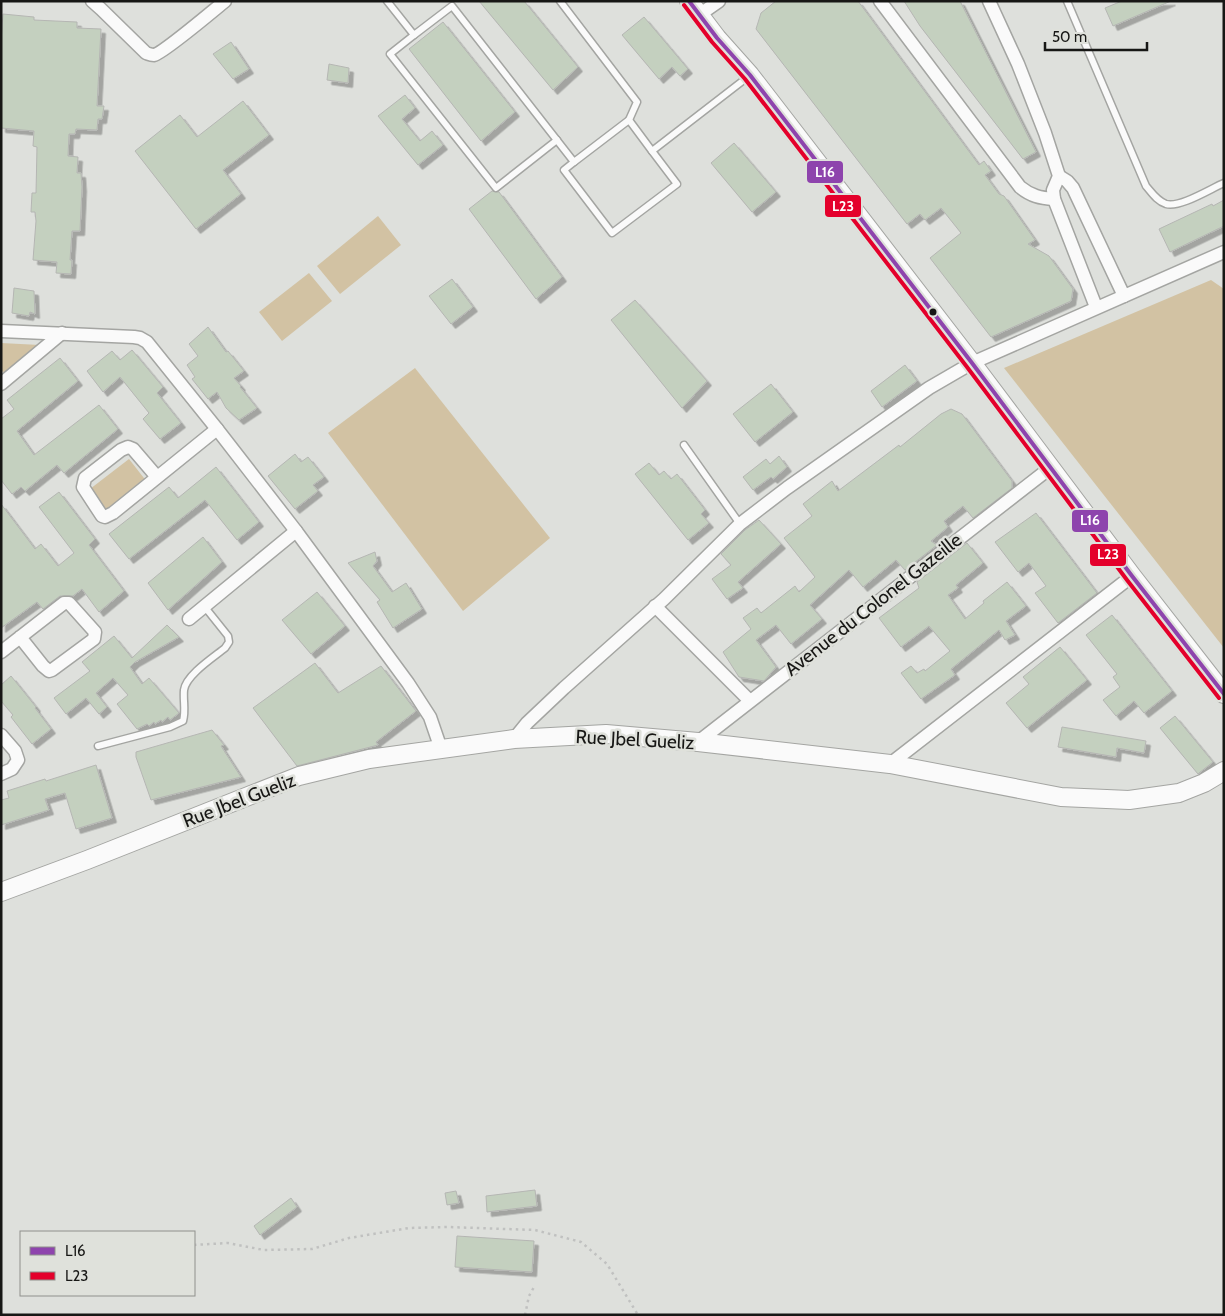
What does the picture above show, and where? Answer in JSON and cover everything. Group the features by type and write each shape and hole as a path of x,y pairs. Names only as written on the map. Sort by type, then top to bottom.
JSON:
{"street":[{"path":"92,1 146,53 152,55 157,54 168,46 225,1"},
{"path":"718,1 694,8 717,38 750,75 1224,694"},
{"path":"880,1 1020,187 1040,198 1054,199"},
{"path":"989,1 1018,64 1042,125 1059,176 1054,190 1054,199 1096,307"},
{"path":"1059,176 1066,180 1073,188 1124,296"},
{"path":"514,739 527,723 655,606 740,524 787,488 929,388 972,363 1224,252"},
{"path":"1,331 140,338 152,348 217,428 296,531 408,683 430,717 441,749"},
{"path":"1,383 62,333"},
{"path":"158,477 133,449 128,447 124,448 85,478 83,487 102,516 105,517 113,513 158,477 217,428"},
{"name":"Avenue du Colonel Gazeille","path":"698,742 749,700 1050,468"},
{"path":"189,618 296,531"},
{"path":"890,764 1132,576"},
{"path":"1,652 20,637 64,603 69,603 95,632 94,638 49,671 20,637"},
{"path":"655,606 749,700"},
{"name":"Rue Jbel Gueliz","path":"1,892 299,776 368,759 514,739 606,734 698,742 890,764 1061,797 1129,800 1179,793 1204,783 1224,770"},
{"path":"1,735 15,751 18,760 12,769 1,774"}],"lane":[{"path":"387,1 414,36"},
{"path":"560,1 637,102 629,120 564,170 612,233 678,184 629,120"},
{"path":"1067,1 1146,186 1156,198 1166,204 1179,204 1224,183"},
{"path":"557,140 496,188 390,54 454,4 574,162"},
{"path":"652,151 750,75"},
{"path":"684,445 740,524"},
{"path":"98,746 170,727 183,721 186,712 185,684 190,677 225,648 228,642 228,636 204,606"}],"path":[{"path":"195,1244 228,1243 264,1250 312,1249 349,1238 409,1228 448,1227 535,1230 582,1242 607,1264 638,1315"},
{"path":"525,1315 529,1296 534,1287"}],"shaded area":[{"path":"378,216 401,245 340,294 317,266"},
{"path":"309,273 332,301 282,341 259,312"},
{"path":"1211,280 1224,289 1224,648 1004,368"},
{"path":"1,343 40,345 6,375 1,370"},
{"path":"415,368 550,538 463,611 328,433"},
{"path":"129,459 147,482 109,513 90,489"}],"building":[{"path":"479,1 524,1 578,67 553,90"},
{"path":"776,1 858,1 979,165 984,161 991,171 985,175 999,194 1004,196 1035,240 1028,244 1049,256 1073,289 1071,301 991,337 930,258 961,233 941,208 925,220 920,214 907,224 756,29 761,13"},
{"path":"904,1 960,1 1036,152 1023,159 920,26"},
{"path":"1122,1 1171,1 1113,26 1105,8"},
{"path":"3,14 34,17 34,20 77,22 77,28 101,29 97,106 104,106 102,119 98,119 97,130 76,129 75,134 69,134 68,156 78,157 77,173 81,173 82,187 80,231 72,231 71,274 56,273 57,262 33,260 36,221 35,212 31,212 32,193 36,193 37,147 33,146 34,131 1,128 1,41"},
{"path":"644,17 688,69 680,76 672,67 659,79 622,35"},
{"path":"443,22 515,112 481,141 409,49"},
{"path":"231,42 249,69 233,79 213,54"},
{"path":"329,64 349,68 348,83 327,80"},
{"path":"405,95 415,108 402,119 420,141 432,131 443,145 418,165 378,116"},
{"path":"243,101 269,135 223,170 241,194 196,229 135,151 180,115 197,137"},
{"path":"734,143 776,192 752,212 711,163"},
{"path":"492,191 499,192 562,277 536,299 469,209"},
{"path":"1224,200 1224,226 1170,252 1159,229"},
{"path":"452,279 473,307 451,324 429,296"},
{"path":"14,288 34,291 35,314 30,312 29,316 12,313"},
{"path":"635,300 707,381 682,408 611,320"},
{"path":"208,327 226,352 228,351 244,371 234,378 257,408 239,420 226,408 217,392 208,399 192,379 195,377 187,365 198,356 189,344"},
{"path":"132,350 163,387 157,393 181,423 160,439 143,419 149,413 120,377 103,392 87,371 112,351 120,360"},
{"path":"60,358 78,381 17,431 34,455 99,405 118,429 64,473 57,465 25,491 21,487 12,494 1,480 1,419 14,409 7,400"},
{"path":"905,365 917,381 882,407 871,391"},
{"path":"771,384 793,412 755,442 733,414"},
{"path":"951,409 962,414 1012,481 1012,488 973,518 963,506 944,521 948,527 931,541 937,545 905,570 896,560 863,587 849,570 810,605 822,619 791,644 776,625 756,640 776,667 764,681 739,677 723,652 751,629 743,618 757,608 761,613 795,586 799,592 815,577 784,538 812,516 803,504 832,481 838,491 899,445 900,447 941,414"},
{"path":"295,454 301,462 308,457 324,477 313,485 318,491 295,509 268,476"},
{"path":"779,456 787,467 773,479 771,477 753,490 743,477 766,459 770,464"},
{"path":"649,463 659,475 664,471 671,479 677,474 705,510 701,514 709,523 688,540 635,474"},
{"path":"216,467 259,522 237,540 205,500 129,559 109,534 169,487 178,498"},
{"path":"59,492 95,539 89,545 124,591 99,612 82,589 73,596 60,596 43,609 37,602 1,628 1,504 35,549 41,544 58,566 74,553 39,507"},
{"path":"1036,513 1097,593 1058,623 1035,593 1046,586 1029,563 1018,572 995,542"},
{"path":"759,520 781,544 738,582 743,588 727,599 712,579 731,565 721,554 745,530"},
{"path":"203,537 222,562 168,610 148,583"},
{"path":"967,543 983,563 956,585 958,588 948,595 965,619 984,603 983,601 1007,582 1026,606 1006,621 1015,635 1005,640 999,630 951,669 955,675 921,699 901,673 911,666 917,673 924,669 925,671 950,651 929,626 901,647 879,618 919,588 917,582"},
{"path":"375,552 377,561 373,566 392,592 406,583 422,609 393,628 377,602 380,600 348,563"},
{"path":"317,592 345,626 311,654 282,620"},
{"path":"1112,615 1172,691 1144,713 1134,701 1116,716 1103,700 1120,687 1113,677 1117,674 1086,635"},
{"path":"167,625 179,637 135,662 130,667 142,684 149,678 179,713 170,720 168,717 162,722 161,720 155,724 154,722 149,726 147,724 137,729 117,704 128,695 113,678 96,693 107,707 99,714 86,698 66,714 54,698 90,671 82,662 114,636 132,658"},
{"path":"1060,647 1087,680 1027,728 1006,703 1029,684 1023,677"},
{"path":"315,663 338,693 381,666 416,711 376,742 378,745 297,766 253,708"},
{"path":"11,676 51,729 32,744 11,717 13,715 1,701 1,685"},
{"path":"1175,716 1213,762 1198,774 1160,728"},
{"path":"1062,727 1146,741 1144,753 1117,748 1116,757 1058,747"},
{"path":"212,730 224,745 221,746 241,777 151,800 136,752"},
{"path":"96,765 112,818 76,829 65,793 45,799 49,810 1,825 1,800 9,798 7,791"},
{"path":"535,1190 537,1206 487,1212 486,1196"},
{"path":"456,1191 459,1203 447,1205 445,1193"},
{"path":"291,1198 297,1207 260,1235 254,1226"},
{"path":"457,1236 534,1241 532,1272 455,1267"}],"transit line":[{"name":"L16","path":"689,1 717,38 750,75 1224,694"},
{"name":"L23","path":"684,5 712,42 745,79 1219,698"}]}
